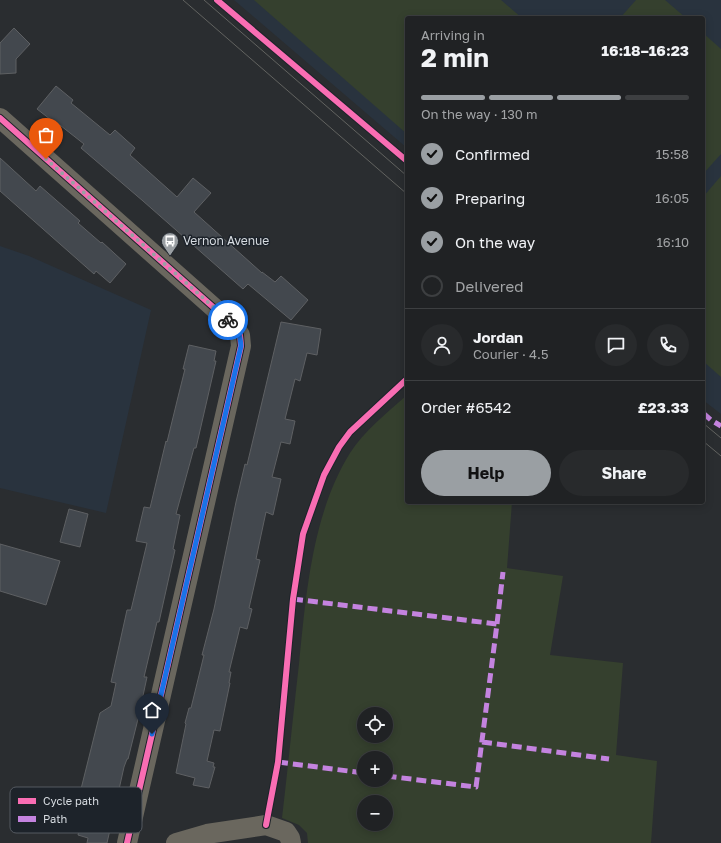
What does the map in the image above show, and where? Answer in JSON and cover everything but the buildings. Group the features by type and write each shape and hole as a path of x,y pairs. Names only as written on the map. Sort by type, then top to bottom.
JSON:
{"street":[{"path":"0,118 230,322 240,335 241,346 141,787"},
{"path":"176,843 207,834 266,825 286,832 291,843"},
{"path":"128,843 130,833"}],"shaded area":[{"path":"234,0 721,0 721,414 705,402 705,16 405,16 405,146"},
{"path":"0,246 29,256 151,310 106,513 0,488"}],"green space":[{"path":"254,0 501,0 520,16 405,16 405,132"},
{"path":"636,0 665,0 684,16 622,16"},
{"path":"705,35 721,49 721,154 705,172"},
{"path":"721,176 721,377 705,363 705,195"},
{"path":"405,397 405,504 512,504 507,568 563,576 550,655 623,663 616,755 657,761 651,843 308,843 307,833 299,825 282,818 308,583 319,528 337,477 350,453 369,430"}],"tram line":[{"path":"183,0 405,192"},
{"path":"204,0 405,174"},
{"path":"705,425 721,438"},
{"path":"705,443 721,456"}],"marked path":[{"path":"705,415 721,426"},
{"path":"497,624 503,572"},
{"path":"293,599 497,624 476,787 393,777"},
{"path":"482,742 609,759"},
{"path":"278,762 357,772"}],"cycle path":[{"path":"217,0 405,159"},
{"path":"0,118 230,322 240,335 241,346 140,787"},
{"path":"266,825 278,762 293,599 303,534 324,475 339,447 350,432 405,381"},
{"path":"127,843 129,833"}],"way so far":[{"path":"46,159 228,320"}],"place":[{"name":"Vernon Avenue","path":"170,256"}],"route":[{"path":"152,734 241,346 240,335 228,320"}]}
